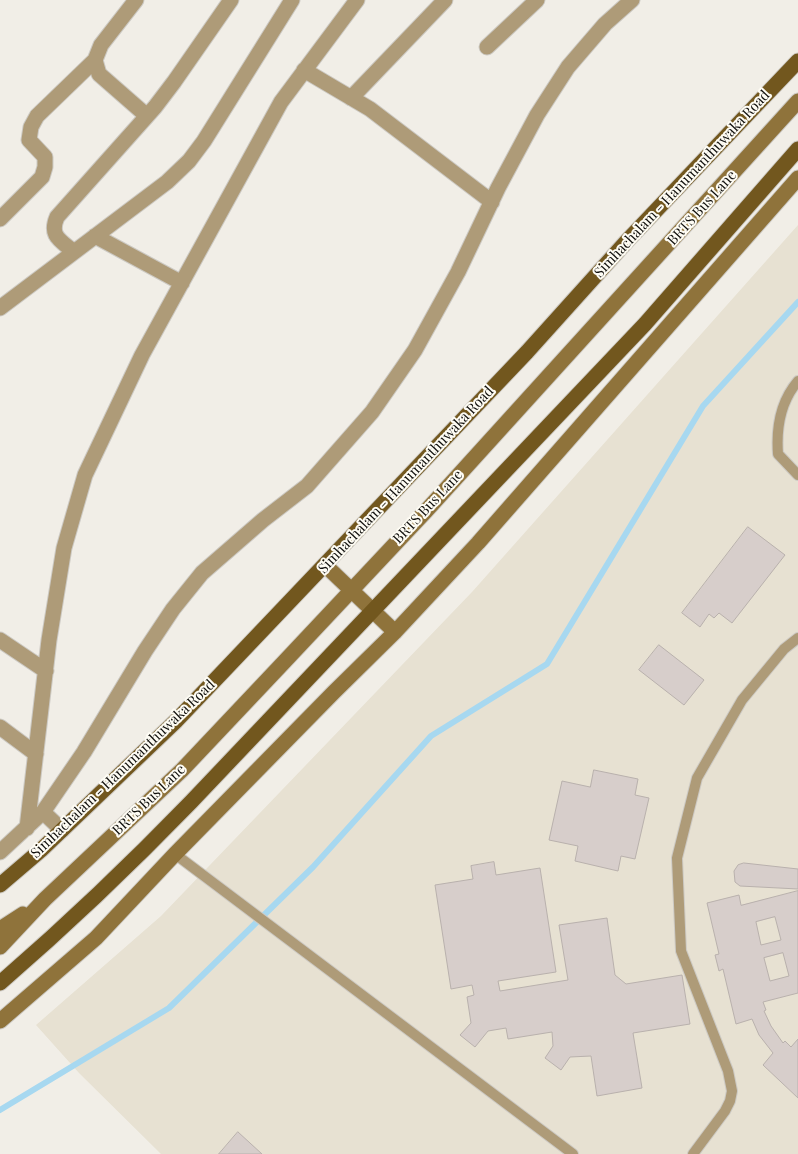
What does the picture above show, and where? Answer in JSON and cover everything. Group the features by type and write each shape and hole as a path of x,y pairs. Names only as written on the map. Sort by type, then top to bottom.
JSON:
{"main road":[{"name":"Simhachalam - Hanumanthuwaka Road","path":"0,885 62,830 176,721 527,352 626,242 798,61"},
{"path":"0,983 146,848 477,503 646,324 798,149"}],"street":[{"path":"2,213 42,177 45,168 44,157 29,140 30,127 37,116 95,60 101,45 136,0"},
{"path":"74,252 55,236 53,226 56,217 147,116 174,82 230,0"},
{"path":"0,308 167,182 189,161 204,141 292,0"},
{"path":"27,828 46,672 64,548 85,475 142,355 281,102 357,0"},
{"path":"351,98 446,0"},
{"path":"487,48 537,0"},
{"path":"0,852 43,812 84,752 145,651 173,609 202,573 263,520 307,486 372,412 415,350 458,272 537,115 568,67 605,24 632,0"},
{"path":"95,60 99,74 147,116"},
{"path":"304,70 370,109 492,202"},
{"name":"BRTS Bus Lane","path":"0,947 46,900 182,770 606,314 798,102"},
{"path":"0,1021 96,938 175,854 395,632 485,536 798,178"},
{"path":"95,236 182,283"},
{"path":"326,564 395,632"},
{"path":"0,640 46,672"},
{"path":"0,727 36,754"},
{"path":"43,812 62,830"},
{"name":"BRTS Bus Lane","path":"0,929 46,900"}],"lane":[{"path":"798,381 783,405 777,433 778,454 798,475"},
{"path":"693,1154 725,1111 732,1091 728,1071 680,951 677,858 697,778 742,700 784,649 798,638"},
{"path":"175,854 573,1154"}],"shaded area":[{"path":"798,225 798,1154 161,1154 79,1073 36,1025 161,916 472,592"}],"building":[{"path":"748,527 785,555 732,623 719,613 714,618 709,614 700,627 682,613"},
{"path":"659,645 704,680 684,705 639,670"},
{"path":"594,770 638,779 635,795 649,798 635,859 621,856 618,871 575,861 578,846 549,840 562,781 590,787"},
{"path":"494,862 496,875 540,868 556,972 498,981 500,991 568,980 559,925 607,918 615,975 626,984 682,975 690,1024 633,1033 642,1088 597,1096 591,1056 570,1057 561,1070 545,1058 553,1046 552,1032 508,1039 506,1028 488,1031 475,1047 460,1035 471,1023 467,997 474,995 472,985 451,989 435,885 473,879 471,866"},
{"path":"744,863 798,869 798,889 740,886 735,882 734,871 738,865"},
{"path":"798,891 798,993 763,1002 766,1010 764,1011 771,1026 783,1043 785,1041 791,1047 798,1039 798,1098 763,1065 773,1053 759,1035 752,1019 736,1024 723,969 719,971 715,955 719,954 707,903 739,895 741,905","holes":["775,917 781,940 761,945 756,922","783,953 789,976 770,981 764,958"]},
{"path":"238,1132 262,1154 219,1154"}],"waterway":[{"path":"0,1110 169,1008 313,867 431,736 547,664 703,406 798,302"}]}
